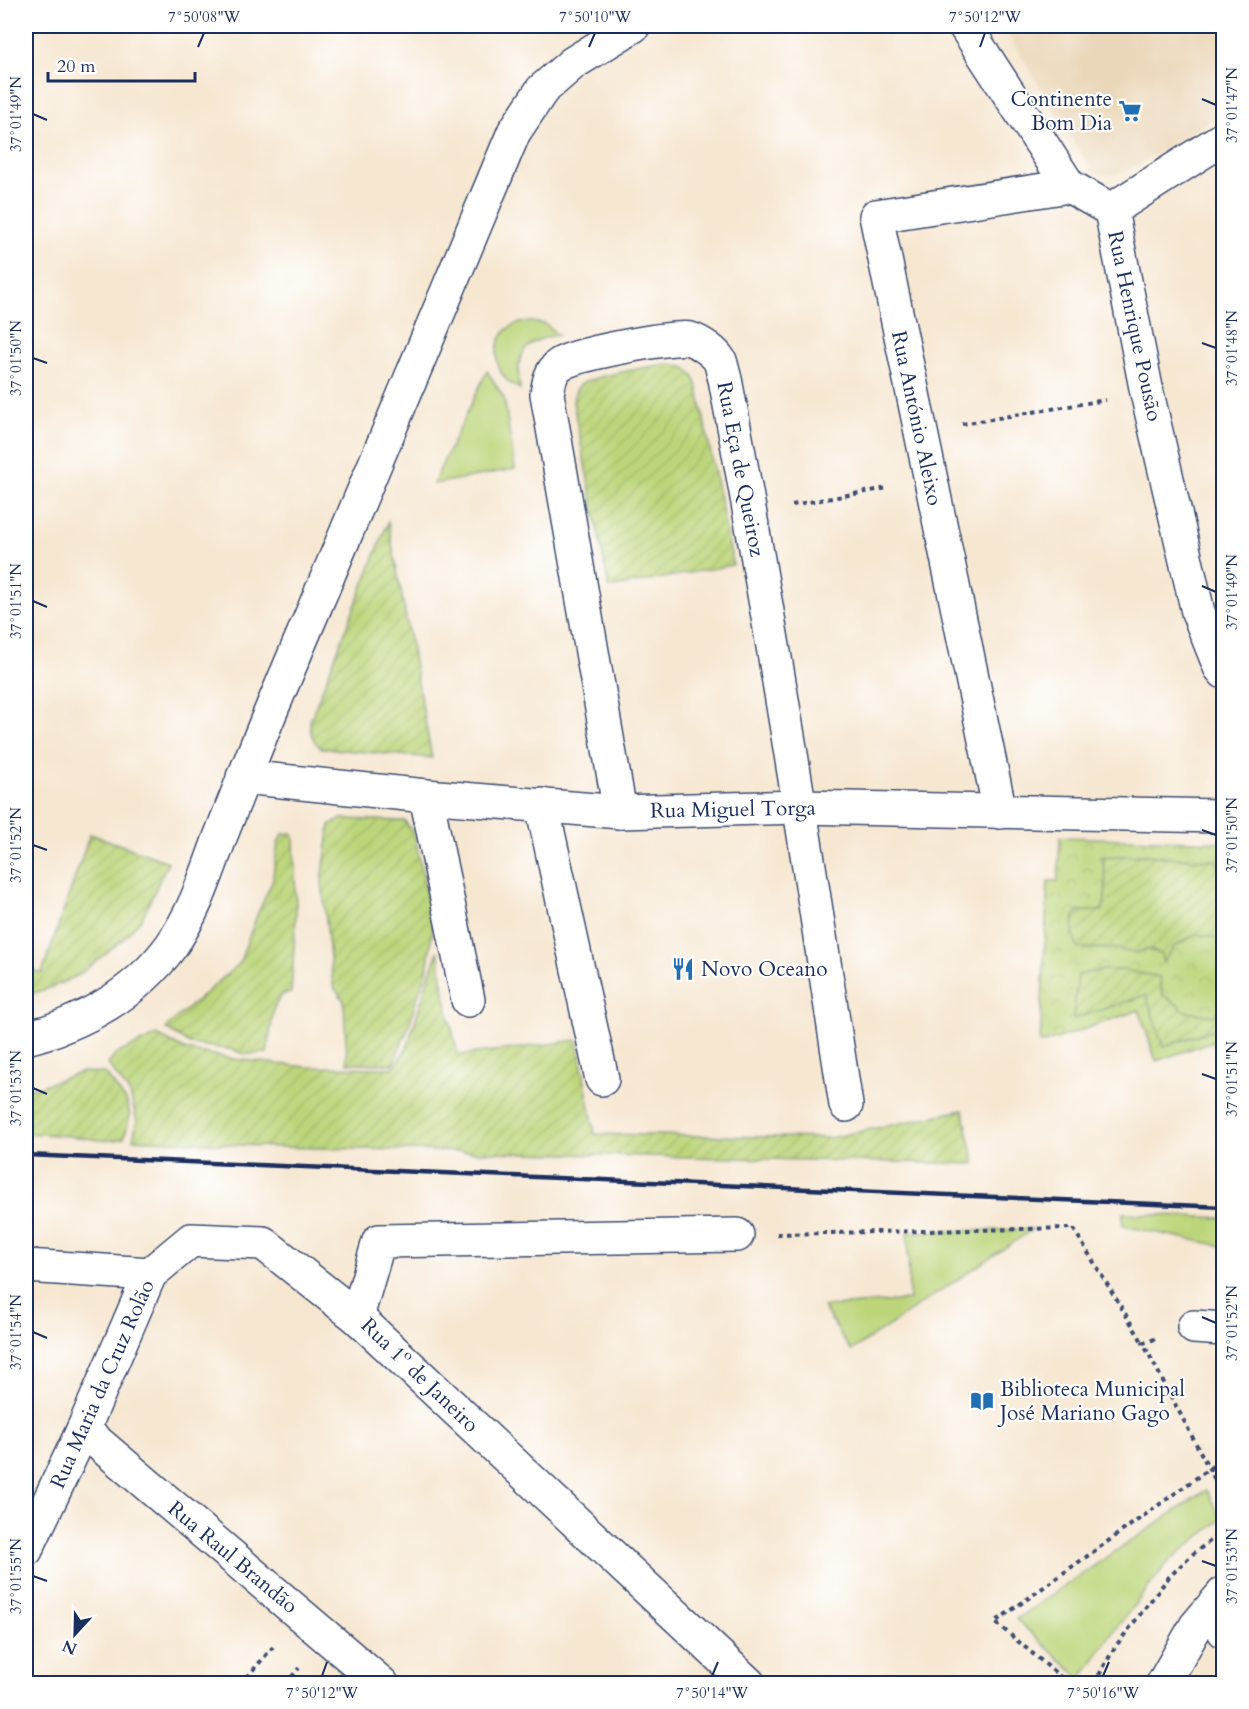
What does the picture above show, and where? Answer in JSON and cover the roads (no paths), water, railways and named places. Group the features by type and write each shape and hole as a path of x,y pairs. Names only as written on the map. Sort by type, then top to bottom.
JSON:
{"street":[{"path":"26,1038 85,1017 118,997 148,972 170,946 192,910 243,777 514,132 542,90 573,63 633,26"},
{"name":"Rua Henrique Pousão","path":"965,26 1069,186 1111,210 1147,393 1198,612 1224,672"},
{"path":"1111,210 1224,138"},
{"name":"Rua António Aleixo","path":"1000,812 876,216 1069,186"},
{"name":"Rua Eça de Queiroz","path":"620,812 547,394 550,376 560,363 577,357 670,339 688,339 704,346 719,360 725,379 800,807 846,1105"},
{"name":"Rua Miguel Torga","path":"243,777 426,796 620,812 800,807 1219,816 1224,813"},
{"path":"426,796 468,1000"},
{"path":"542,805 602,1079"},
{"name":"Rua 1º de Janeiro","path":"737,1235 379,1241 357,1317 749,1683"},
{"name":"Rua Maria da Cruz Rolão","path":"26,1550 83,1430 150,1274 191,1240 263,1243 357,1317"},
{"path":"26,1266 150,1274"},
{"name":"Rua Raul Brandão","path":"83,1430 382,1683"},
{"path":"1163,1683 1196,1626 1224,1593"},
{"path":"1224,1623 1224,1631"}],"railway":[{"path":"26,1155 1224,1207"}],"place":[{"name":"Continente Bom Dia","path":"1130,111"},
{"name":"Novo Oceano","path":"683,969"},
{"name":"Biblioteca Municipal José Mariano Gago","path":"982,1401"}]}
